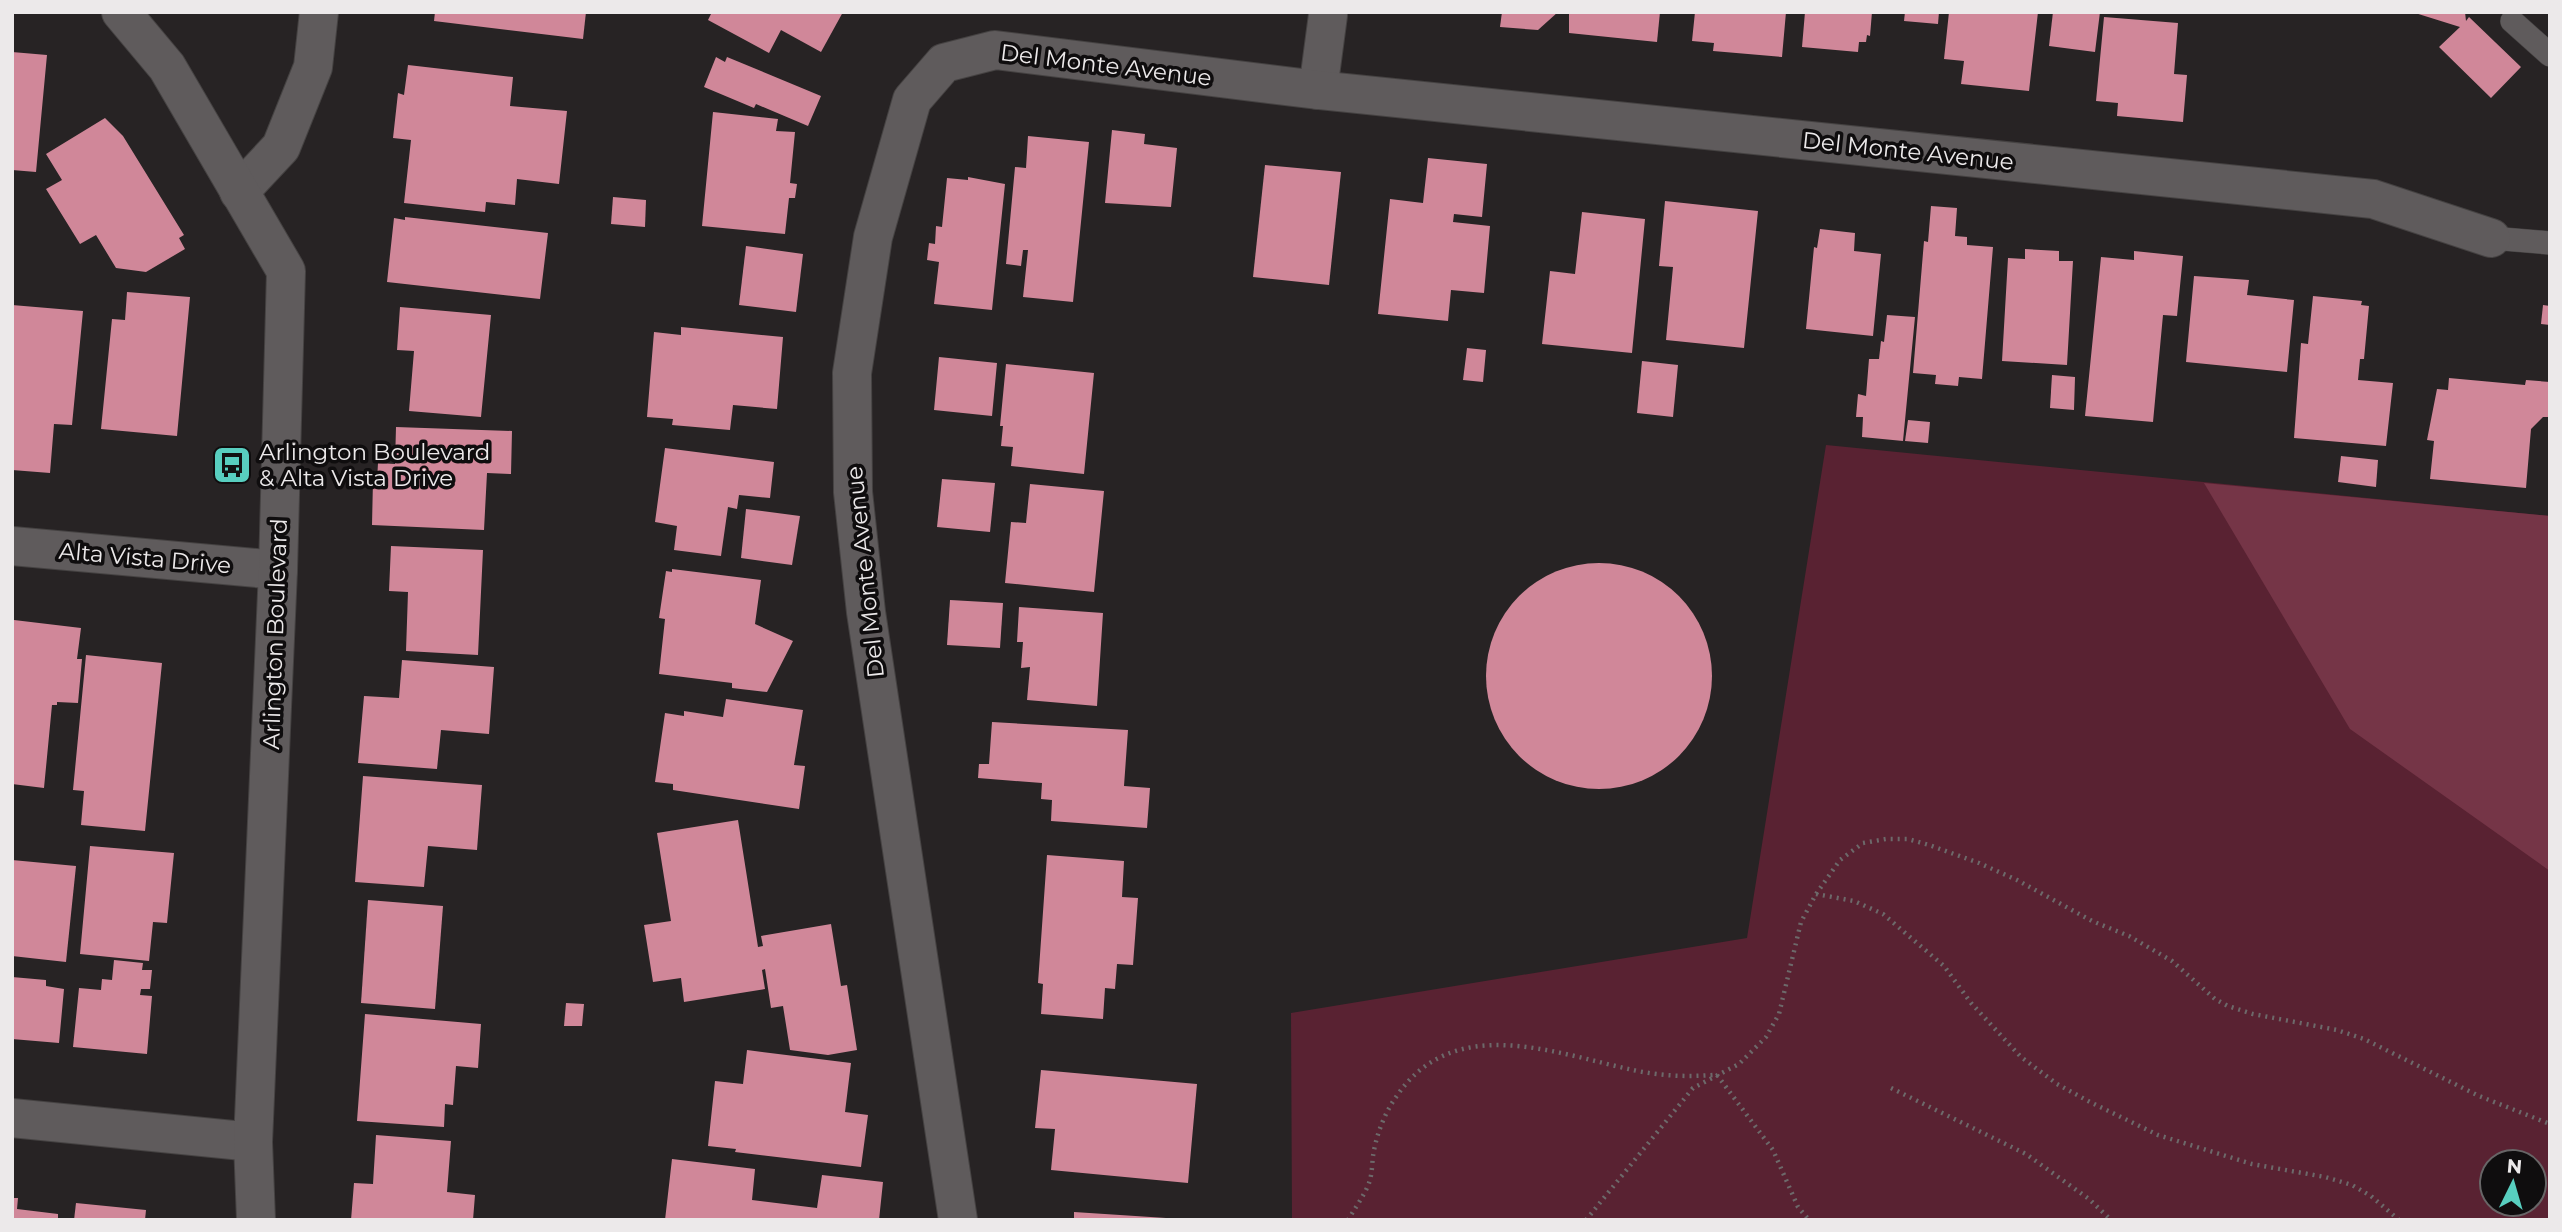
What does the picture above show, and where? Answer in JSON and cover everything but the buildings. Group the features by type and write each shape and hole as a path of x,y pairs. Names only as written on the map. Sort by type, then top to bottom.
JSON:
{"street":[{"name":"Arlington Boulevard","path":"121,12 167,67 286,271 278,570 253,1142 256,1220"},
{"path":"239,192 281,147 313,67 319,12"},
{"path":"1318,90 1329,13"},
{"name":"Del Monte Avenue","path":"958,1220 866,612 852,492 852,373 873,237 912,100 944,62 995,50 1318,90 2373,199 2491,238"},
{"name":"Alta Vista Drive","path":"12,546 278,570"},
{"path":"12,1118 253,1142"}],"lane":[{"path":"2512,21 2550,55"},
{"path":"2491,238 2550,243"}],"path":[{"path":"1586,1220 1693,1088 1739,1064 1766,1037 1779,1014 1801,922 1816,894 1840,860 1863,843 1886,839 1908,839 1929,845 2017,880 2092,921 2129,936 2172,961 2215,999 2228,1006 2253,1014 2337,1030 2364,1039 2479,1096 2550,1124"},
{"path":"1816,894 1854,901 1883,914 1944,966 1971,1003 2021,1057 2057,1084 2158,1135 2252,1164 2325,1177 2352,1185 2371,1196 2399,1220"},
{"path":"1348,1220 1370,1181 1377,1139 1396,1096 1416,1073 1459,1049 1514,1044 1635,1070 1685,1077 1717,1075"},
{"path":"1717,1075 1773,1150 1798,1207 1809,1220"},
{"path":"1892,1088 2026,1154 2089,1199 2111,1220"}],"shaded area":[{"path":"1826,445 2550,516 2550,1220 1292,1220 1291,1013 1747,938"},
{"path":"2204,483 2550,516 2550,871 2350,729"}],"place":[{"name":"Arlington Boulevard & Alta Vista Drive","path":"232,465"}]}
